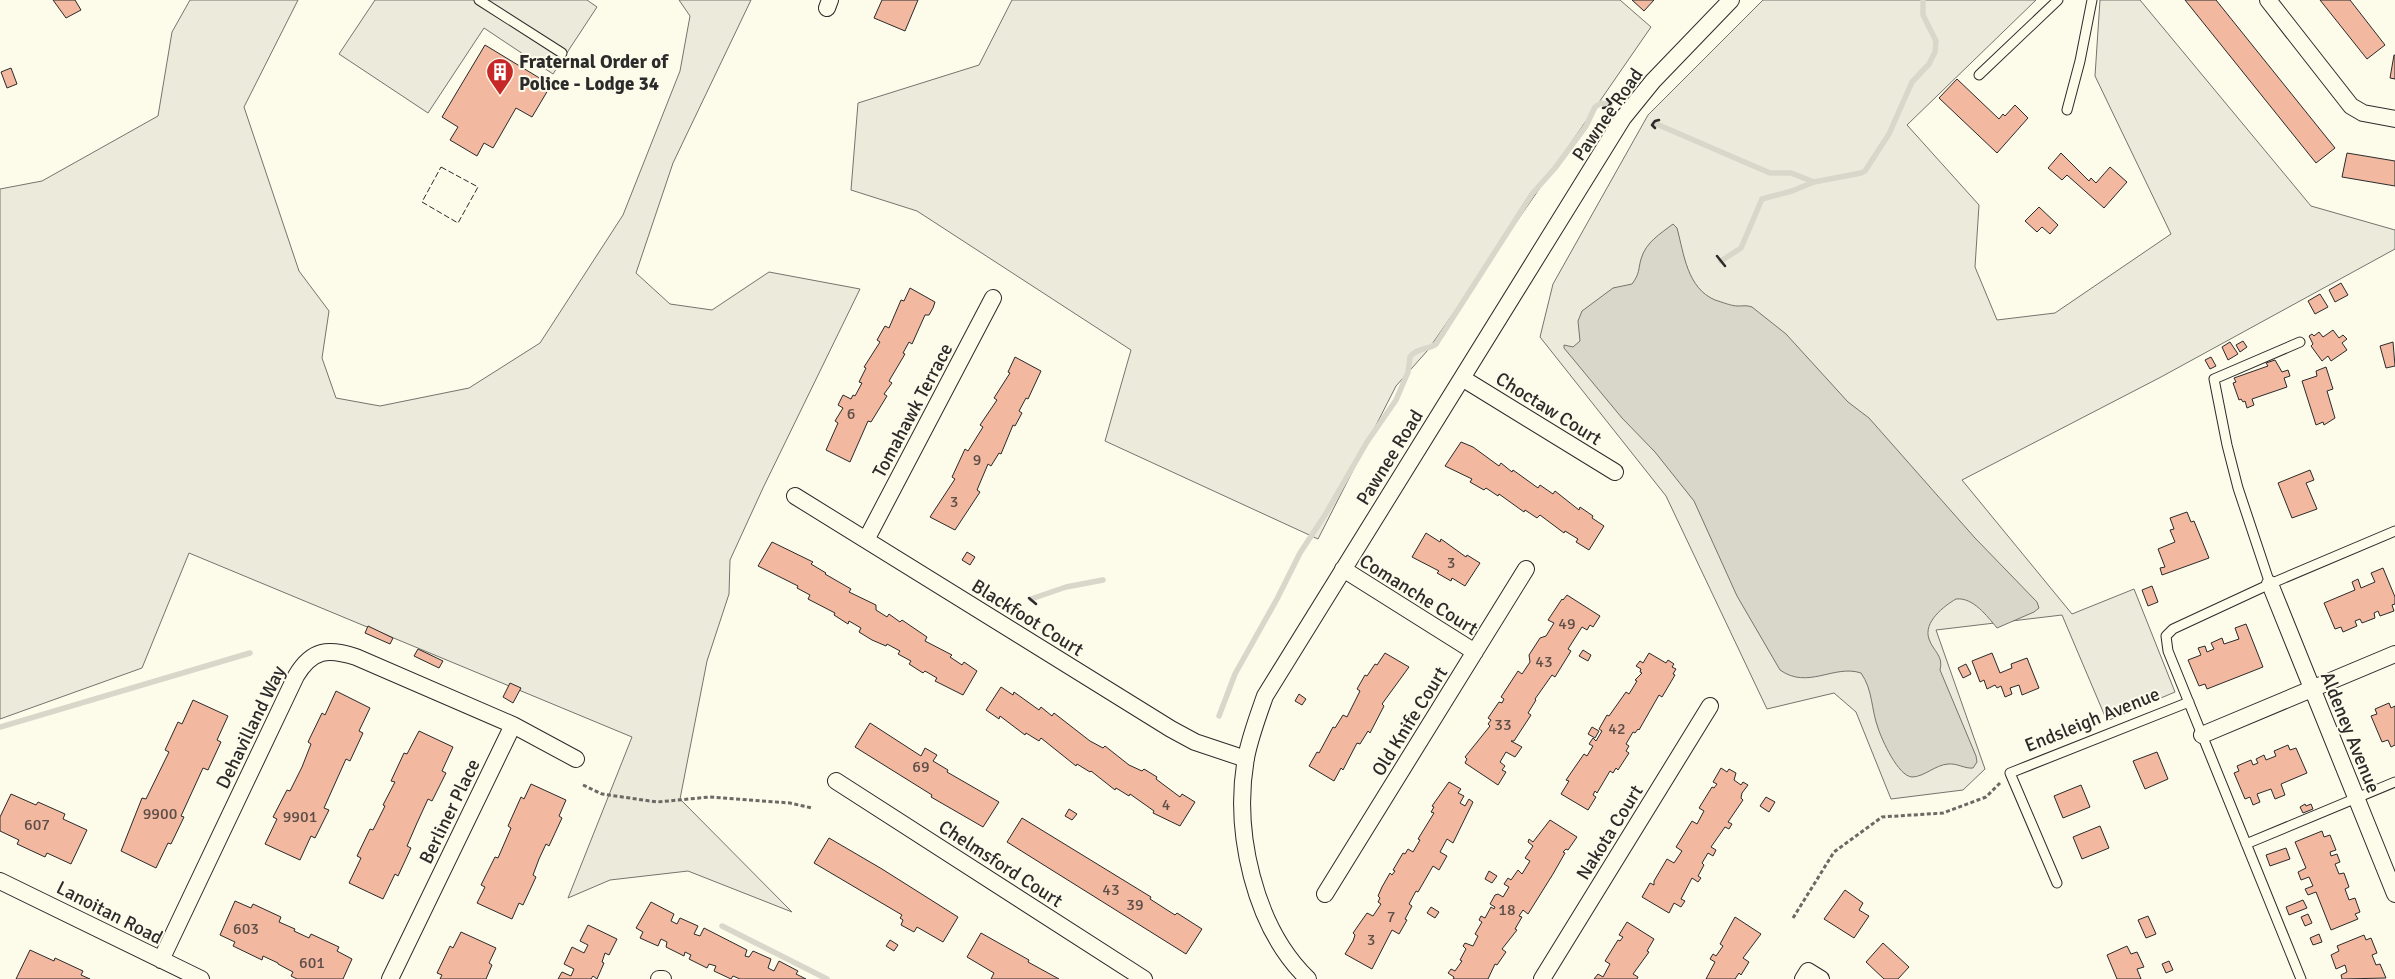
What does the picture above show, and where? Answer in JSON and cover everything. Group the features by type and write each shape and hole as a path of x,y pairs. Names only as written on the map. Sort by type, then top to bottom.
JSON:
{"street":[{"name":"Pawnee Road","path":"1308,979 1284,950 1270,926 1252,875 1244,818 1246,759 1265,696 1342,569 1628,111 1653,81 1730,0"},
{"path":"2268,0 2351,106 2362,113 2395,119"},
{"name":"Tomahawk Terrace","path":"866,540 994,298"},
{"name":"Choctaw Court","path":"1462,378 1615,472"},
{"name":"Blackfoot Court","path":"795,496 1171,729 1195,742 1246,759"},
{"name":"Comanche Court","path":"1342,569 1475,652"},
{"name":"Old Knife Court","path":"1326,894 1526,570"},
{"name":"Aldeney Avenue","path":"2270,584 2395,894"},
{"name":"Dehavilland Way","path":"162,960 199,876 304,662 314,655 340,652 356,657 513,725"},
{"path":"2202,735 2395,654"},
{"name":"Nakota Court","path":"1542,979 1710,706"},
{"path":"513,725 576,759"},
{"name":"Berliner Place","path":"390,979 513,725"},
{"name":"Chelmsford Court","path":"836,781 1144,979"},
{"name":"Lanoitan Road","path":"0,881 201,979"},
{"path":"1803,979 1808,971 1820,979"}],"lane":[{"path":"479,0 562,53"},
{"path":"1979,75 2058,0"},
{"path":"2067,110 2078,69 2092,0"},
{"path":"2270,584 2238,488 2214,379 2300,342"},
{"path":"2301,979 2168,651 2166,636 2173,629 2270,584 2395,532"},
{"name":"Endsleigh Avenue","path":"2010,773 2189,702"},
{"path":"2010,773 2057,883"},
{"path":"2246,844 2395,782"}],"path":[{"path":"1793,918 1834,852 1882,817 1943,813 1986,797 2010,773"},
{"path":"583,785 602,794 657,802 710,797 790,803 812,808"}],"shaded area":[{"path":"190,0 298,0 244,107 299,271 329,311 322,358 336,398 380,406 469,388 540,343 623,215 680,71 690,16 679,0 751,0 673,163 636,273 670,304 712,310 769,272 860,289 730,560 729,594 707,661 680,799 792,912 688,871 610,880 568,898 632,737 189,553 142,668 0,719 0,189 42,181 158,116 172,32"},
{"path":"375,0 587,0 597,7 553,74 484,28 428,113 339,54"},
{"path":"1012,0 1620,0 1651,27 1428,350 1396,386 1318,539 1105,441 1131,350 917,211 851,190 858,103 979,65"},
{"path":"1763,0 2036,0 1907,125 1979,205 1975,267 1997,320 2055,313 2171,234 2095,76 2100,0 2140,0 2311,206 2395,230 2395,249 2161,377 1962,480 2072,614 2134,589 2175,692 2107,721 2062,615 1936,630 1985,769 1963,790 1891,799 1856,712 1834,693 1767,709 1666,496 1540,337 1553,284 1648,115"},
{"path":"1673,224 1677,228 1688,269 1698,287 1715,300 1732,305 1752,307 1786,334 1848,402 1869,418 1975,538 2037,602 2039,608 2034,612 1997,628 1974,604 1962,599 1956,599 1936,615 1929,627 1929,639 1941,661 1940,670 1976,756 1977,762 1973,768 1948,764 1916,776 1907,775 1901,771 1891,757 1883,741 1868,686 1861,673 1851,671 1801,678 1790,676 1780,670 1737,596 1694,501 1655,452 1622,418 1564,348 1564,345 1573,347 1580,341 1578,321 1582,311 1613,288 1632,284 1638,274 1641,259 1646,248"}],"building":[{"path":"53,0 75,0 81,10 66,18"},
{"path":"882,0 918,0 905,31 874,18"},
{"path":"1632,0 1654,0 1644,11"},
{"path":"2185,0 2216,0 2335,148 2316,163"},
{"path":"2320,0 2350,0 2385,45 2367,59"},
{"name":"Fraternal Order of Police - Lodge 34","path":"485,45 551,85 532,117 516,108 493,148 484,143 477,156 450,140 458,127 442,117"},
{"path":"2395,55 2395,79 2390,78"},
{"path":"11,68 17,84 7,88 1,72"},
{"path":"1957,79 1999,119 2003,114 2005,116 2015,105 2028,118 1997,153 1939,98"},
{"path":"2061,153 2089,181 2091,178 2096,183 2110,167 2127,182 2104,208 2067,175 2062,180 2048,168"},
{"path":"2347,153 2395,161 2395,186 2342,177"},
{"path":"2039,207 2058,225 2050,234 2042,227 2037,232 2025,221"},
{"path":"2341,283 2348,295 2335,302 2329,290"},
{"path":"910,288 935,302 933,308 929,315 925,315 912,344 909,342 903,353 905,354 889,381 892,383 884,394 887,396 871,422 868,421 850,462 826,450 838,423 835,421 843,408 838,405 843,395 851,399 853,395 855,396 862,383 859,382 866,368 864,367 880,342 877,340 885,326 889,328 901,300 904,301"},
{"path":"2320,294 2328,307 2315,314 2308,301"},
{"path":"2333,330 2339,338 2343,335 2347,339 2342,343 2347,350 2331,361 2328,356 2322,361 2311,346 2313,344 2309,336 2312,334 2314,336 2319,332 2323,337"},
{"path":"2243,341 2247,347 2240,352 2236,345"},
{"path":"2230,342 2238,354 2228,360 2222,347"},
{"path":"2393,342 2395,366 2386,368 2380,346"},
{"path":"1015,357 1041,371 1028,399 1026,398 1019,411 1022,413 1015,426 1013,425 1001,454 999,453 991,466 988,464 977,490 980,492 955,530 930,517 955,479 952,477 965,449 968,451 983,427 980,425 997,400 994,398 1010,373 1008,372"},
{"path":"2211,357 2216,366 2210,369 2205,360"},
{"path":"2275,360 2282,372 2288,370 2290,376 2284,378 2287,387 2252,399 2254,405 2247,408 2245,401 2239,400 2233,383 2236,382 2234,378 2268,366 2266,363"},
{"path":"2326,367 2333,389 2327,391 2335,418 2324,425 2323,422 2316,425 2302,381 2317,376 2316,371"},
{"path":"1461,442 1473,447 1499,466 1501,463 1512,472 1513,470 1538,488 1540,485 1553,494 1555,491 1579,510 1580,507 1593,516 1592,518 1604,526 1589,550 1576,542 1578,539 1565,531 1564,533 1540,515 1537,518 1525,510 1524,512 1499,494 1498,496 1486,488 1484,490 1470,482 1472,479 1445,466"},
{"path":"2310,470 2314,480 2306,483 2317,509 2292,518 2278,483"},
{"path":"2187,512 2191,522 2194,521 2209,558 2162,575 2160,568 2165,567 2158,549 2175,542 2170,530 2174,529 2170,518"},
{"path":"1426,533 1440,542 1441,539 1466,557 1467,555 1480,563 1465,586 1452,578 1451,581 1437,573 1439,571 1412,557"},
{"path":"772,542 813,562 811,564 825,574 851,589 849,592 876,605 876,610 887,617 889,614 900,622 902,620 927,637 925,641 952,655 950,657 962,665 964,662 977,671 963,695 935,681 937,678 925,671 923,673 909,664 911,661 898,654 900,651 887,644 886,646 872,640 859,632 861,628 849,621 848,624 834,615 835,613 808,599 810,595 797,588 798,586 758,566"},
{"path":"967,552 975,557 970,565 962,560"},
{"path":"2383,568 2395,597 2395,604 2392,605 2394,611 2380,616 2378,611 2374,613 2375,618 2362,623 2360,619 2355,621 2357,626 2343,632 2341,627 2335,629 2324,603 2355,590 2352,582 2358,579 2361,588 2375,582 2371,573"},
{"path":"2152,586 2158,602 2148,606 2142,590"},
{"path":"1567,595 1600,616 1593,627 1590,625 1587,630 1582,627 1568,649 1571,651 1555,677 1552,675 1535,699 1528,713 1531,715 1514,741 1511,741 1522,747 1515,757 1506,752 1500,762 1505,766 1502,770 1506,772 1498,785 1465,763 1467,759 1465,757 1490,726 1488,724 1491,720 1488,718 1499,702 1502,703 1504,699 1501,697 1518,671 1522,674 1530,662 1529,655 1540,638 1546,636 1554,623 1548,620 1562,599"},
{"path":"2246,624 2263,667 2207,689 2205,684 2199,686 2188,660 2201,655 2198,648 2205,646 2207,652 2214,649 2211,643 2222,638 2224,644 2239,639 2235,628"},
{"path":"368,626 393,638 390,644 365,633"},
{"path":"418,649 443,661 439,668 414,656"},
{"path":"1583,650 1591,655 1588,661 1579,656"},
{"path":"1385,653 1409,667 1382,704 1384,706 1370,733 1368,731 1360,744 1357,743 1343,770 1341,768 1334,781 1309,766 1317,752 1319,753 1333,727 1335,728 1343,715 1347,717 1360,691 1357,689 1365,675 1367,676 1375,664 1377,665"},
{"path":"1649,653 1666,663 1668,660 1674,664 1672,667 1676,669 1673,674 1675,675 1662,697 1659,695 1639,730 1635,733 1633,732 1626,744 1629,746 1626,751 1629,753 1618,770 1616,768 1613,773 1610,771 1597,793 1595,791 1593,795 1596,797 1588,810 1561,794 1569,781 1566,780 1584,754 1587,756 1593,746 1589,744 1593,738 1596,741 1602,731 1599,729 1607,715 1609,716 1626,692 1629,694 1637,681 1635,680 1642,673 1640,672 1641,669 1636,666 1640,661 1643,663"},
{"path":"1992,653 2000,673 2012,668 2011,664 2027,658 2039,688 2022,695 2019,685 2010,688 2012,694 2005,697 2001,686 1997,688 1995,685 1987,689 1984,680 1980,682 1972,661"},
{"path":"1966,664 1971,674 1963,678 1958,668"},
{"path":"510,683 521,688 513,703 503,697"},
{"path":"1001,687 1013,695 1014,692 1039,710 1041,707 1052,716 1054,713 1090,741 1103,748 1105,746 1129,765 1142,771 1144,769 1157,777 1156,779 1180,797 1182,794 1195,802 1180,826 1153,813 1154,811 1130,794 1129,796 1116,788 1115,790 1091,771 1077,764 1076,766 1041,738 1039,741 1026,733 1025,735 1000,716 999,719 986,710"},
{"path":"336,691 370,708 359,731 363,733 350,761 346,759 324,808 329,810 315,838 311,836 300,860 265,844 277,819 273,817 287,790 290,791 302,767 311,744 308,742 322,713 325,715"},
{"path":"1299,694 1306,699 1302,705 1295,701"},
{"path":"193,700 228,716 217,740 221,742 208,770 203,768 181,816 184,817 171,844 168,843 156,868 121,851 142,798 146,799 169,752 165,750 178,722 182,724"},
{"path":"2389,703 2391,708 2395,706 2395,745 2391,747 2388,740 2382,742 2371,716 2377,714 2375,709"},
{"path":"870,723 921,756 925,748 937,755 933,761 948,770 947,772 999,802 983,827 931,797 932,795 855,747"},
{"path":"1592,727 1599,731 1595,738 1588,734"},
{"path":"419,731 453,747 442,771 446,773 432,801 428,799 407,846 411,848 398,876 395,874 383,899 349,883 361,858 357,856 370,829 373,830 395,782 391,781 404,753 407,754"},
{"path":"2288,745 2290,750 2296,748 2307,773 2281,784 2285,795 2275,799 2271,789 2257,794 2260,802 2253,805 2250,797 2245,799 2234,773 2239,771 2237,766 2251,760 2253,765 2258,763 2256,759 2264,755 2266,760 2276,756 2274,751"},
{"path":"2157,752 2168,779 2145,789 2133,761"},
{"path":"1721,768 1727,772 1729,769 1736,773 1734,780 1741,785 1743,782 1748,785 1742,793 1741,798 1743,800 1728,822 1732,824 1729,829 1725,827 1711,847 1716,850 1713,856 1708,853 1702,863 1704,865 1698,876 1701,878 1698,882 1692,878 1681,899 1685,901 1681,907 1674,903 1669,913 1642,897 1650,883 1654,885 1654,881 1667,859 1674,863 1682,851 1676,847 1692,821 1697,824 1704,811 1699,808 1712,787 1714,788 1717,784 1713,782"},
{"path":"1449,782 1461,789 1458,793 1464,796 1460,803 1465,806 1469,799 1473,802 1453,843 1447,839 1440,852 1447,856 1439,870 1433,866 1418,892 1416,891 1409,904 1412,906 1405,919 1407,920 1399,934 1392,930 1372,969 1345,954 1353,941 1355,935 1353,933 1367,913 1373,916 1381,904 1378,902 1380,898 1378,896 1382,887 1390,873 1392,875 1395,871 1393,870 1403,853 1405,854 1408,849 1413,852 1420,840 1418,839 1434,813 1431,812 1434,807 1432,806"},
{"path":"531,784 566,800 559,816 562,818 549,846 546,844 539,859 533,875 536,877 523,905 519,903 512,919 477,903 485,887 481,885 495,857 498,858 511,828 508,826 521,797 524,799"},
{"path":"2081,785 2090,807 2063,818 2054,796"},
{"path":"11,794 36,805 38,802 65,814 63,819 87,830 71,864 47,853 45,857 17,844 19,840 0,831 0,817"},
{"path":"1766,797 1775,802 1769,812 1760,806"},
{"path":"2305,804 2306,806 2311,804 2313,809 2303,813 2300,807"},
{"path":"1069,809 1077,814 1072,820 1065,816"},
{"path":"1022,818 1151,897 1150,899 1175,915 1177,913 1202,929 1186,954 1007,842"},
{"path":"1550,820 1577,837 1568,850 1566,849 1563,852 1565,853 1528,914 1523,910 1519,916 1522,917 1515,929 1517,930 1502,949 1506,952 1497,965 1495,964 1488,979 1453,979 1454,977 1448,973 1451,969 1455,971 1462,961 1460,960 1466,949 1463,946 1465,943 1473,946 1478,936 1475,934 1482,922 1479,920 1481,916 1485,918 1491,907 1494,909 1495,907 1490,904 1495,895 1498,894 1503,897 1509,887 1504,884 1508,878 1511,880 1518,870 1522,874 1530,861 1525,858 1533,846 1528,842 1529,839 1533,842"},
{"path":"2100,826 2109,848 2082,859 2073,837"},
{"path":"2322,831 2324,837 2330,835 2336,850 2330,852 2331,856 2337,854 2340,862 2335,864 2339,874 2344,873 2349,887 2345,889 2349,900 2355,898 2360,912 2355,914 2358,919 2331,930 2316,892 2308,895 2305,889 2313,886 2309,877 2301,880 2298,872 2306,868 2295,842"},
{"path":"829,838 958,917 943,942 917,927 914,932 901,925 903,920 900,918 902,915 814,863"},
{"path":"2286,848 2290,859 2270,866 2266,855"},
{"path":"1489,871 1497,876 1492,883 1485,879"},
{"path":"1845,890 1863,903 1859,910 1869,916 1854,938 1824,919"},
{"path":"2303,900 2307,908 2289,915 2286,907"},
{"path":"235,901 251,908 253,904 281,917 279,922 295,929 294,931 309,938 311,934 339,947 337,951 352,959 343,979 297,979 291,976 293,972 278,963 263,956 262,960 233,946 235,942 220,935"},
{"path":"651,902 674,914 671,921 677,924 680,918 698,926 694,934 700,936 704,928 747,950 745,956 749,957 753,951 771,959 768,968 774,971 779,961 798,971 796,974 806,979 740,979 733,976 731,979 714,971 716,966 709,964 707,968 689,959 691,955 685,952 684,956 666,947 667,942 661,939 658,946 640,938 643,932 636,928"},
{"path":"1431,907 1439,912 1435,918 1427,913"},
{"path":"2308,914 2312,923 2305,926 2301,917"},
{"path":"2148,916 2156,934 2146,938 2138,920"},
{"path":"1735,917 1761,934 1743,958 1749,962 1741,975 1739,973 1735,979 1706,979 1715,962 1710,959 1713,954 1716,956 1723,946 1720,944"},
{"path":"1627,922 1654,939 1647,951 1649,952 1633,974 1638,977 1637,979 1594,979 1598,974 1603,977 1610,964 1605,961 1618,940 1620,941 1623,937 1619,935"},
{"path":"588,925 617,939 609,955 605,953 602,962 604,963 597,979 593,976 591,979 558,979 562,972 571,976 574,969 564,964 572,947 584,953 588,945 580,941"},
{"path":"461,932 496,948 489,963 492,965 486,979 440,979 442,975 437,973 450,946 453,948"},
{"path":"981,933 1059,979 991,979 994,973 967,957"},
{"path":"2319,934 2322,942 2313,945 2310,938"},
{"path":"2364,935 2366,940 2371,938 2377,953 2372,955 2376,965 2380,964 2386,978 2342,979 2341,975 2347,972 2345,965 2336,969 2331,955 2339,951 2337,946"},
{"path":"890,940 898,945 894,951 886,946"},
{"path":"1883,943 1909,967 1898,979 1884,979 1866,962"},
{"path":"2127,946 2131,954 2137,952 2144,967 2137,969 2141,979 2117,979 2107,955"},
{"path":"30,950 54,961 55,958 83,971 81,975 90,979 16,979"},
{"path":"2169,961 2173,970 2166,973 2162,964"}],"waterway":[{"path":"1721,261 1741,248 1762,199 1792,191 1814,182 1865,171 1889,134 1912,82 1929,64 1935,52 1936,41 1923,15 1923,0"},
{"path":"1219,716 1235,674 1277,599 1300,553 1325,515 1367,442 1396,400 1408,372 1410,357 1415,352 1436,344 1532,194 1555,168 1586,126 1595,107 1601,103 1610,105"},
{"path":"1654,123 1770,173 1791,173 1814,182"},
{"path":"1031,599 1066,587 1103,580"},
{"path":"0,727 250,653"},
{"path":"722,926 827,979"}],"fence":[{"path":"441,167 478,187 458,223 422,202 441,167"}],"wall":[{"path":"1603,108 1608,107 1611,103 1607,99"},
{"path":"1655,128 1652,125 1655,121 1659,120"},
{"path":"1717,256 1725,266"},
{"path":"1029,598 1036,604"}],"place":[{"name":"Fraternal Order of Police - Lodge 34","path":"500,96"}]}
